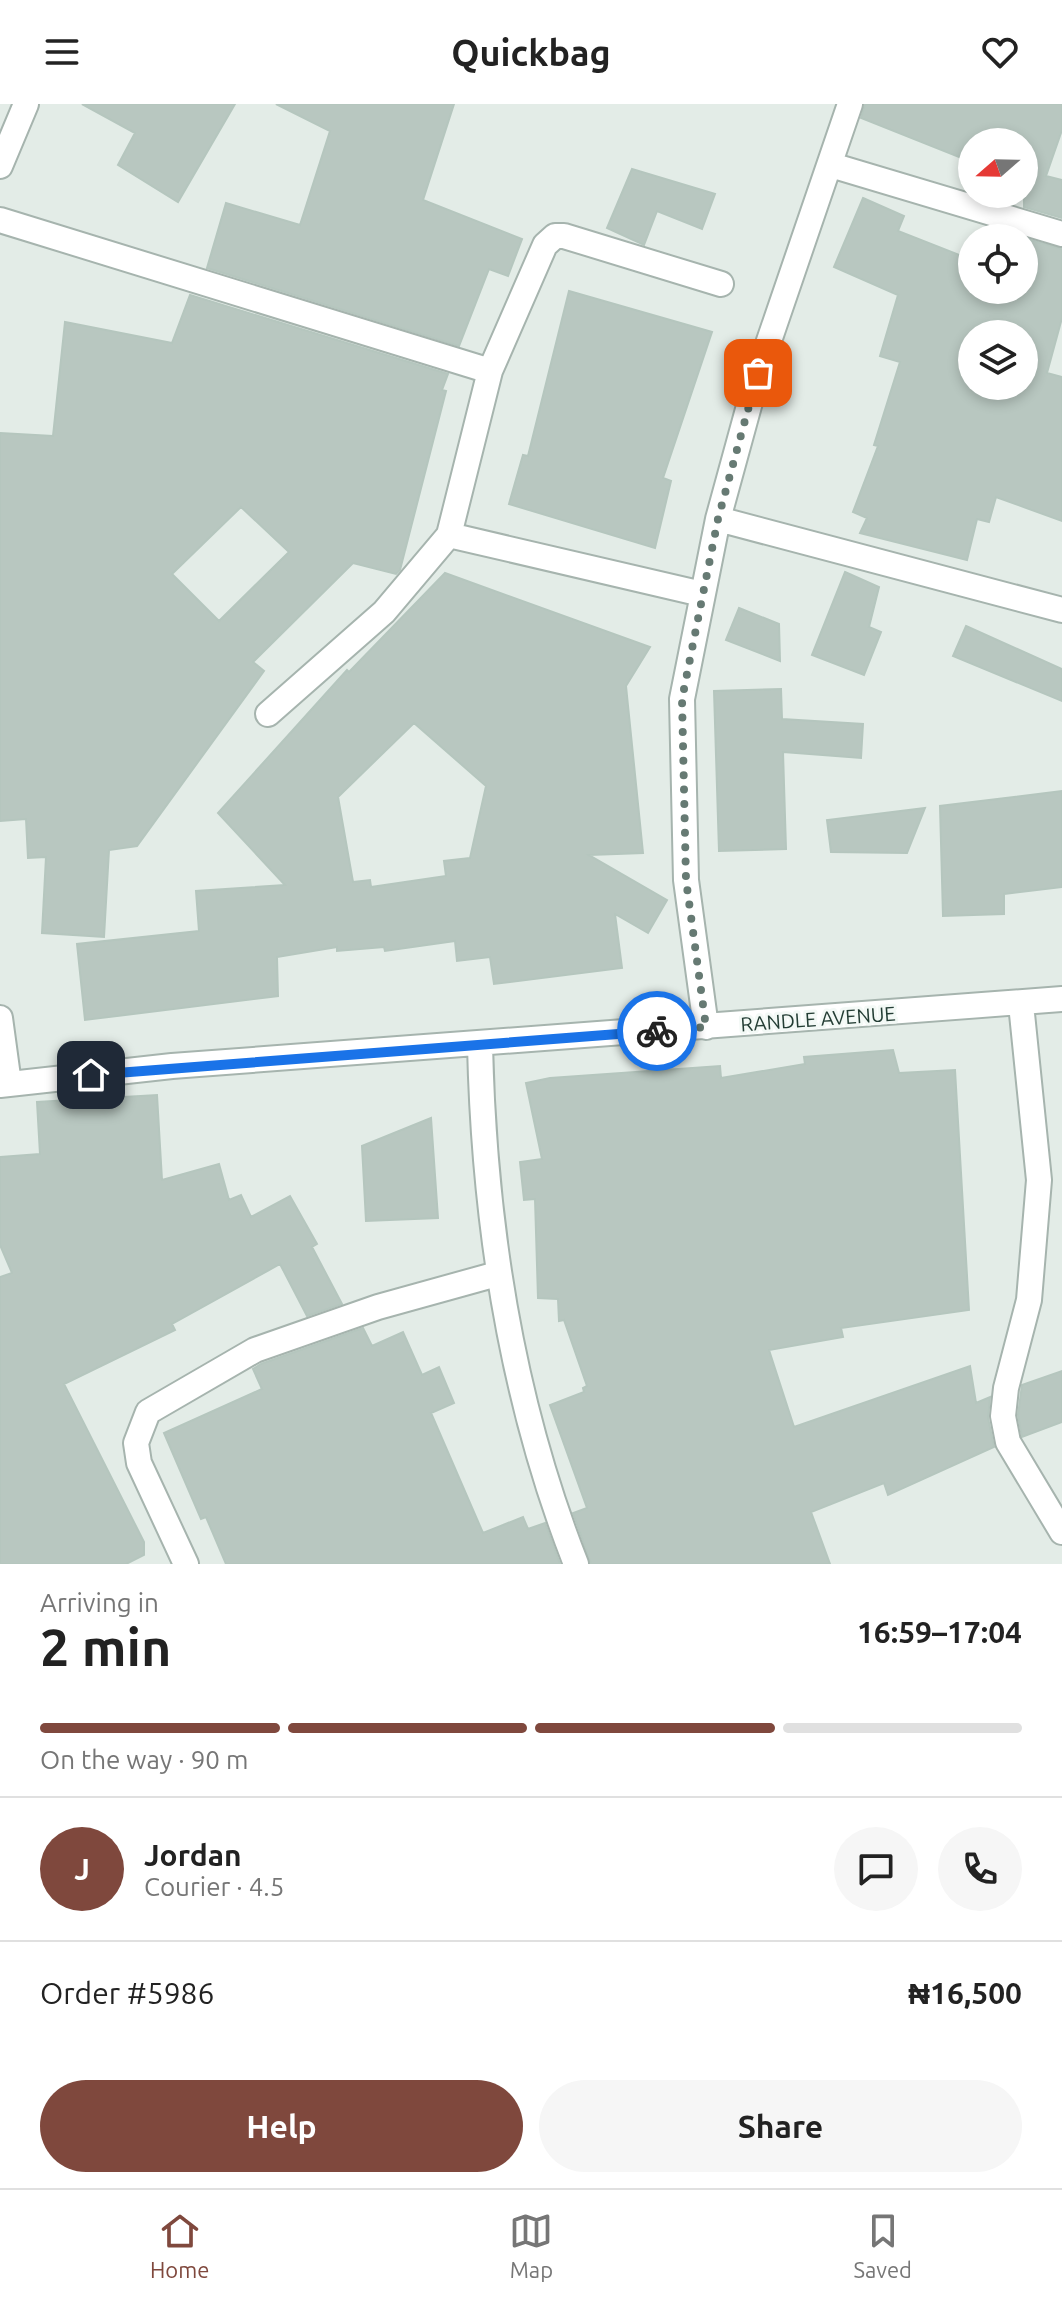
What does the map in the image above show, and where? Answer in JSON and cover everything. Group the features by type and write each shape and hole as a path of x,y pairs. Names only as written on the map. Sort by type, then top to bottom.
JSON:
{"street":[{"path":"0,166 26,104"},
{"path":"706,1027 686,880 682,699 718,519 758,373 850,104"},
{"path":"831,165 1062,234"},
{"path":"0,220 490,371"},
{"path":"268,714 384,612 449,535 490,371 537,261 555,236 576,239 721,284"},
{"path":"718,519 1062,610"},
{"path":"449,535 702,594"},
{"name":"RANDLE AVENUE","path":"5,1084 172,1066 1062,999"},
{"path":"1021,1004 1039,1180 1029,1300 1006,1388 1003,1416 1008,1442 1062,1532"},
{"path":"0,1018 5,1084"},
{"path":"480,1045 481,1122 497,1274 509,1339 556,1514 576,1564"},
{"path":"186,1564 139,1463 136,1443 148,1412 255,1350 378,1307 497,1274"}],"building":[{"path":"82,104 235,104 178,202 118,165 135,133"},
{"path":"276,104 454,104 423,200 522,239 508,276 489,269 459,346 207,268 226,203 300,225 330,131"},
{"path":"865,104 1062,104 1062,130 1046,176 1062,180 1062,218 1027,208 1038,208 1038,128 958,128 958,157 861,118"},
{"path":"632,169 715,194 702,229 657,211 644,245 607,228"},
{"path":"863,198 904,216 898,231 958,255 958,304 1038,304 1038,242 1062,249 1062,318 1047,373 1062,377 1062,521 996,497 989,522 977,519 967,560 860,533 867,518 853,512 878,446 874,445 900,362 880,356 898,295 834,267"},
{"path":"569,291 712,332 663,478 671,481 655,548 509,504 523,455 528,456"},
{"path":"190,295 448,374 442,390 446,391 400,570 396,574 353,563 253,662 264,671 137,846 109,850 104,937 42,933 46,857 28,858 26,819 0,821 0,433 53,436 65,322 172,343","holes":["241,507 289,552 219,621 172,574"]},
{"path":"845,572 879,587 869,627 881,632 864,675 812,655"},
{"path":"445,573 650,647 626,686 643,853 589,855 667,900 648,933 615,914 622,968 494,984 490,957 457,961 455,941 385,951 384,947 337,951 337,947 277,957 278,996 85,1020 77,944 199,931 196,891 285,885 218,813 347,670 349,672","holes":["414,723 486,786 470,858 444,861 446,876 371,887 370,880 353,882 338,797"]},
{"path":"739,608 779,624 780,661 726,640"},
{"path":"966,626 1062,669 1062,701 953,656"},
{"path":"781,689 782,719 863,724 861,758 783,752 786,849 719,851 714,691"},
{"path":"1062,791 1062,887 1004,894 1004,914 943,916 940,806"},
{"path":"925,808 907,853 831,852 827,820"},
{"path":"893,1050 899,1073 955,1070 969,1310 841,1328 843,1337 769,1350 794,1427 970,1366 976,1403 990,1397 988,1418 994,1447 888,1495 884,1483 811,1512 830,1564 591,1564 573,1513 587,1508 550,1405 584,1392 583,1388 587,1386 564,1320 559,1321 558,1299 538,1298 535,1199 524,1200 520,1162 542,1159 526,1083 550,1078 720,1066 721,1078 805,1064 804,1057"},
{"path":"157,1095 162,1180 219,1164 229,1200 241,1195 251,1217 290,1196 317,1244 312,1247 342,1304 307,1316 280,1264 172,1324 175,1330 64,1384 144,1542 144,1555 126,1564 0,1564 0,1277 12,1273 0,1245 0,1157 40,1154 37,1102"},
{"path":"431,1118 438,1218 366,1221 362,1146"},
{"path":"363,1328 372,1346 403,1332 422,1375 439,1367 454,1403 431,1413 483,1533 523,1517 528,1529 545,1523 560,1564 226,1564 206,1517 201,1519 164,1433 262,1389 253,1369 261,1364"},
{"path":"1062,1371 1062,1422 1022,1437 1018,1415 1022,1385"}],"way so far":[{"path":"657,1031 706,1027 686,880 682,699 718,519 758,373"}],"route":[{"path":"91,1075 172,1066 657,1031"}]}
